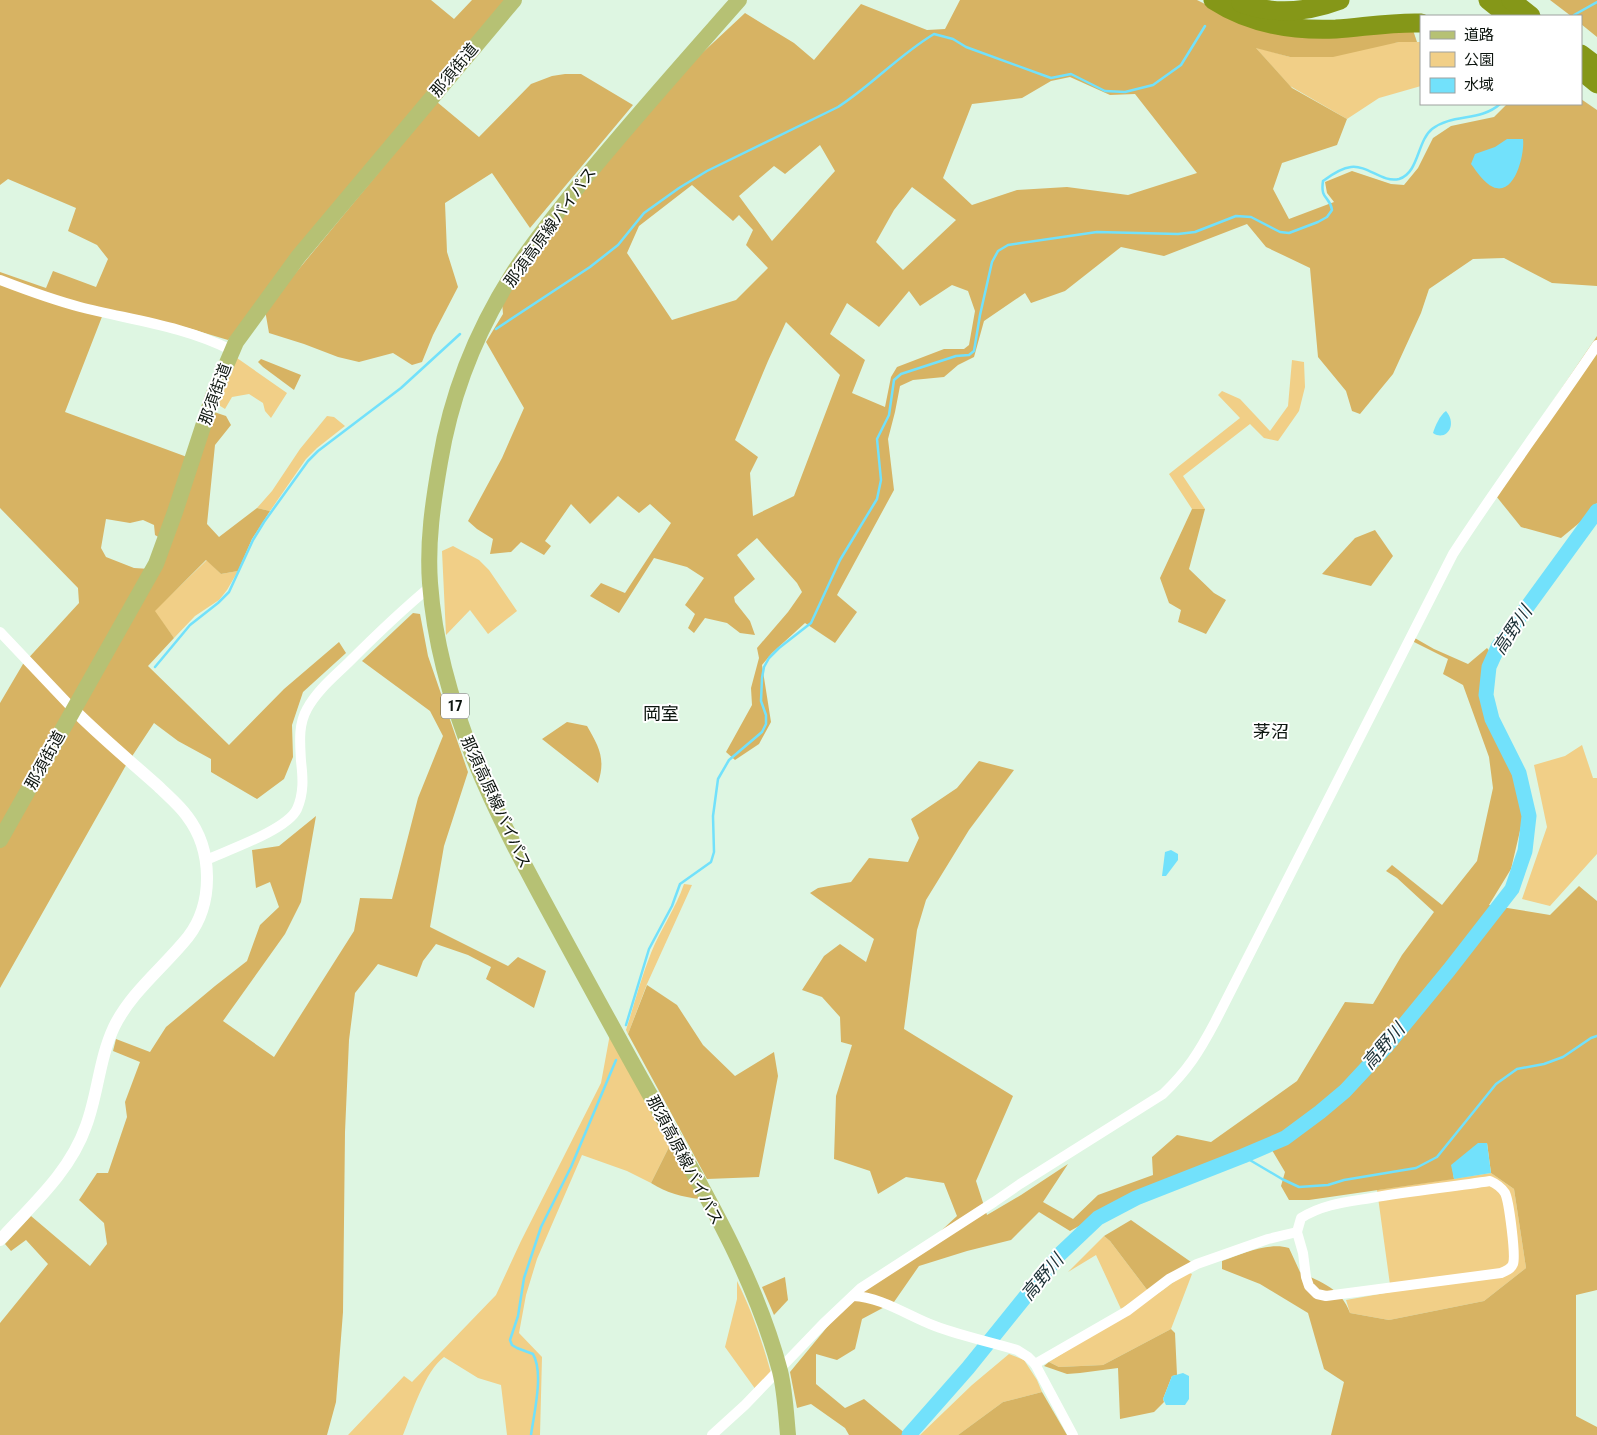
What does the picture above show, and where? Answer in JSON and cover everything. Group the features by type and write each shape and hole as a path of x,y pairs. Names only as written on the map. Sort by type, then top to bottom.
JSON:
{"highway":[{"path":"1213,0 1251,18 1290,28 1336,29 1420,23"},
{"path":"1232,0 1260,8 1287,11 1314,8 1340,0"},
{"path":"1260,0 1290,2 1308,0"},
{"path":"1488,0 1507,15"},
{"path":"1513,0 1531,15"},
{"path":"1582,55 1597,66"},
{"path":"1582,73 1597,84"},
{"path":"1582,88 1597,98"}],"main road":[{"name":"那須街道","path":"0,840 156,564 213,396 231,350 298,257 514,0"},
{"name":"那須高原線バイパス","path":"739,0 566,201 512,275 477,337 449,417 441,454 431,523 429,553 430,586 438,644 447,680 459,720 484,784 518,853 693,1174 742,1268 758,1306 780,1370 788,1435"}],"street":[{"path":"0,280 79,307 181,330 214,341 231,350"},
{"path":"712,1435 746,1405 852,1296 885,1271 1163,1094 1179,1079 1195,1058 1259,938 1453,554 1477,516 1559,402 1597,345"},
{"path":"206,860 274,829 296,811 301,798 303,783 299,741 301,724 306,709 329,682 430,586"},
{"path":"0,632 74,710 188,816 206,860 207,882 200,917 188,937 134,997 114,1027 102,1059 87,1123 74,1153 56,1178 0,1240"},
{"path":"1490,1181 1498,1184 1507,1198 1514,1263 1509,1270 1502,1273 1326,1296 1317,1294 1310,1286 1297,1232 1302,1218 1323,1206 1490,1181"},
{"path":"1035,1364 1127,1311 1169,1279 1197,1264 1268,1239 1297,1232"},
{"path":"852,1296 864,1296 923,1321 1017,1350 1028,1356 1035,1364 1073,1435"}],"green space":[{"path":"1399,42 1420,42 1420,86 1379,98 1347,119 1290,86 1255,47 1290,57"},
{"path":"237,358 287,393 271,418 265,411 263,403 249,394 232,397 225,409 217,404"},
{"path":"1292,360 1304,362 1305,387 1299,411 1278,441 1264,438 1250,424 1183,476 1205,509 1192,509 1169,474 1240,418 1218,395 1222,391 1240,399 1270,431 1288,406"},
{"path":"327,416 334,417 345,426 306,459 270,511 257,508 272,491 300,449"},
{"path":"453,546 479,560 489,570 517,611 488,634 470,610 446,635 442,551"},
{"path":"207,560 221,574 238,571 219,600 195,616 174,638 154,611"},
{"path":"1582,745 1593,778 1597,778 1597,854 1550,906 1522,899 1547,827 1534,765 1565,756"},
{"path":"684,884 692,885 647,984 628,1034 626,1030 647,962"},
{"path":"610,1034 670,1145 651,1183 627,1171 582,1155 537,1259 526,1295 519,1333 542,1357 540,1435 507,1435 501,1385 478,1378 444,1357 437,1363 425,1382 403,1435 348,1435 404,1376 412,1382 496,1295 521,1241 601,1083"},
{"path":"1491,1173 1514,1189 1526,1268 1484,1301 1389,1320 1350,1313 1346,1300 1391,1292 1377,1190"},
{"path":"1104,1236 1110,1241 1148,1291 1121,1309 1096,1255 1068,1272"},
{"path":"1187,1272 1192,1274 1171,1329 1103,1365 1059,1367 1049,1362 1163,1290"},
{"path":"737,1281 756,1326 771,1373 756,1390 725,1347 737,1299"},
{"path":"1009,1354 1024,1360 1037,1380 1042,1392 1003,1402 958,1435 920,1435 972,1385"}],"shaded area":[{"path":"0,0 431,0 454,19 472,0 507,0 228,340 188,328 105,309 65,412 187,457 160,538 155,535 154,525 143,520 130,523 106,519 101,548 106,557 134,568 150,569 214,412 226,416 231,425 215,445 207,524 219,537 257,508 270,511 252,539 238,571 221,574 206,560 155,611 174,638 148,666 229,745 284,689 339,642 346,653 303,692 292,725 293,757 284,779 257,799 211,772 211,759 178,741 154,723 125,767 0,988 0,703 23,664 79,603 78,588 0,508 0,272 46,288 53,271 96,287 108,259 97,245 68,231 76,208 8,179 0,185"},
{"path":"960,0 1197,0 1251,27 1413,30 1417,42 1399,42 1333,57 1290,57 1256,48 1292,88 1347,119 1337,145 1282,163 1273,189 1289,219 1334,202 1327,193 1325,182 1352,171 1391,184 1404,185 1418,168 1433,138 1451,126 1494,117 1506,105 1582,105 1582,100 1597,110 1597,286 1552,283 1504,258 1473,259 1429,289 1421,313 1393,374 1360,414 1352,411 1346,391 1318,357 1310,268 1266,247 1247,224 1164,256 1121,247 1065,291 1031,303 1025,293 984,321 974,357 958,365 944,377 913,380 900,386 888,439 894,490 837,595 857,612 835,643 805,623 772,653 762,665 771,722 759,744 735,760 726,752 752,705 751,688 759,658 757,648 788,612 802,592 797,583 757,538 737,555 755,579 734,597 735,602 750,621 755,635 740,633 727,623 705,618 694,633 688,628 695,614 685,605 704,578 687,567 654,558 619,613 590,596 601,583 625,593 671,523 650,504 639,513 618,496 590,524 571,504 545,541 551,546 544,555 521,542 511,552 490,554 493,539 468,521 502,458 524,408 486,342 503,314 502,302 568,205 699,56 745,13 794,43 814,60 861,4 927,30 945,29","holes":["1070,77 1110,95 1135,94 1197,173 1128,195 1067,187 1017,190 972,205 943,178 972,104 1022,98 1051,81","820,145 835,171 772,241 739,196 774,166 785,174","692,185 733,221 739,215 753,230 746,245 768,268 736,300 672,320 627,253 639,226","912,187 956,220 903,270 876,242 894,210","952,285 968,291 975,311 969,345 964,349 944,349 897,367 891,377 885,407 852,393 865,360 830,334 847,303 879,327 909,291 920,306","786,322 840,375 794,496 753,516 750,473 758,457 735,440"]},
{"path":"1550,0 1597,0 1597,37 1582,25 1582,15 1570,15"},
{"path":"581,74 633,105 530,228 492,173 445,203 447,252 458,287 433,335 422,362 412,365 393,353 359,362 338,357 269,333 265,310 437,102 479,137 531,84 552,76"},
{"path":"1597,336 1597,503 1584,519 1561,538 1521,527 1492,491"},
{"path":"261,359 301,375 294,390 263,367 258,362"},
{"path":"1192,509 1205,509 1189,569 1214,593 1226,600 1206,634 1178,622 1181,610 1169,603 1160,578"},
{"path":"1375,530 1393,556 1371,586 1322,574 1355,538"},
{"path":"413,613 420,614 428,656 468,772 444,846 430,927 508,966 518,957 546,971 534,1008 486,979 491,967 468,955 436,944 423,961 417,977 378,964 355,993 349,1040 345,1132 343,1312 336,1402 327,1435 0,1435 0,1323 48,1264 26,1240 11,1251 5,1244 31,1216 90,1266 107,1244 104,1223 79,1200 97,1173 108,1173 127,1117 125,1102 140,1062 113,1051 116,1039 150,1052 166,1027 247,961 260,925 279,907 270,882 256,888 252,850 279,846 316,816 301,902 285,934 223,1021 274,1057 354,931 360,898 392,899 418,798 443,736 430,711 362,661"},
{"path":"1413,637 1434,649 1468,664 1487,648 1491,653 1486,664 1483,685 1488,724 1513,769 1523,818 1511,869 1489,905 1550,915 1579,886 1597,901 1597,1290 1576,1295 1576,1416 1597,1427 1597,1435 1331,1435 1344,1382 1324,1369 1308,1313 1260,1284 1222,1269 1222,1261 1246,1252 1272,1247 1289,1248 1300,1272 1330,1287 1341,1298 1350,1313 1389,1320 1484,1301 1526,1268 1514,1189 1491,1173 1487,1143 1452,1165 1454,1179 1309,1200 1289,1200 1281,1186 1285,1172 1266,1140 1144,1190 1070,1231 1039,1212 1011,1240 919,1266 894,1302 862,1319 855,1349 837,1360 816,1354 816,1384 845,1408 864,1399 907,1435 849,1435 845,1428 811,1404 797,1408 790,1372 833,1320 864,1290 916,1254 957,1216 944,1183 906,1177 878,1194 870,1171 834,1159 836,1096 852,1045 841,1042 840,1017 822,997 802,990 824,956 840,944 866,962 874,939 810,893 818,888 851,882 869,858 908,862 919,838 911,819 957,788 979,761 1014,770 969,830 926,900 917,930 904,1029 1013,1096 976,1181 987,1215 1068,1164 1043,1202 1073,1219 1098,1195 1153,1175 1152,1157 1177,1135 1211,1142 1297,1081 1345,1002 1373,1004 1402,955 1434,912 1397,878 1386,871 1392,865 1442,905 1477,861 1493,788 1489,757 1463,685 1443,674 1448,659 1412,641"},
{"path":"567,722 587,726 595,740 601,760 598,783 542,739"},
{"path":"647,985 677,1005 703,1045 735,1076 774,1052 778,1076 759,1177 707,1179 628,1034"},
{"path":"670,1145 700,1199 675,1194 651,1183"},
{"path":"1131,1220 1191,1262 1148,1291 1110,1241 1104,1236"},
{"path":"785,1277 788,1300 774,1315 762,1287"},
{"path":"1171,1329 1175,1333 1177,1375 1172,1376 1163,1399 1164,1402 1154,1412 1120,1419 1118,1368 1067,1374 1044,1366 1049,1362 1059,1367 1103,1365"},
{"path":"1042,1392 1067,1435 958,1435 1003,1402"}],"water":[{"path":"1507,139 1523,139 1520,163 1513,180 1507,186 1501,188 1493,187 1484,180 1471,164 1475,154 1495,147"},
{"path":"1446,411 1451,422 1449,431 1442,435 1433,433 1436,424"},
{"path":"1171,850 1178,854 1178,860 1166,876 1162,876 1165,852"},
{"path":"1478,1143 1487,1143 1491,1173 1454,1179 1451,1165"},
{"path":"1183,1373 1189,1376 1189,1399 1185,1405 1166,1405 1163,1399 1172,1376"}],"waterway":[{"path":"1574,15 1597,2"},
{"path":"496,329 590,267 618,245 644,213 679,188 707,171 838,107 909,51 934,34 953,39 966,47 1051,78 1071,74 1105,91 1125,92 1153,85 1181,65 1205,26"},
{"path":"626,1025 649,949 672,906 680,884 711,862 714,852 713,816 718,779 729,760 762,732 766,724 766,715 761,701 764,667 769,658 779,648 811,623 840,560 877,499 881,480 877,439 889,415 894,380 901,374 956,356 969,355 974,351 992,262 998,251 1008,245 1097,232 1178,234 1195,232 1236,216 1251,217 1280,232 1289,233 1327,217 1332,210 1322,187 1323,181 1333,174 1340,170 1357,167 1387,179 1399,179 1406,176 1414,164 1423,141 1432,129 1449,121 1484,113 1499,105"},
{"path":"155,667 190,625 229,592 253,540 308,461 318,451 401,388 460,334"},
{"name":"高野川","path":"909,1435 968,1368 1059,1255 1098,1218 1136,1198 1285,1138 1345,1091 1385,1048 1512,889 1525,851 1529,816 1519,773 1492,719 1486,695 1489,667 1498,647 1597,511"},
{"path":"1243,1156 1299,1187 1328,1185 1344,1180 1416,1168 1437,1157 1496,1084 1517,1069 1544,1064 1563,1057 1597,1036"},
{"path":"531,1435 538,1382 536,1362 533,1354 512,1345 510,1340 518,1316 524,1278 541,1227 571,1167 616,1060"}],"district":[{"name":"岡室","path":"661,713"},
{"name":"茅沼","path":"1271,731"}]}
